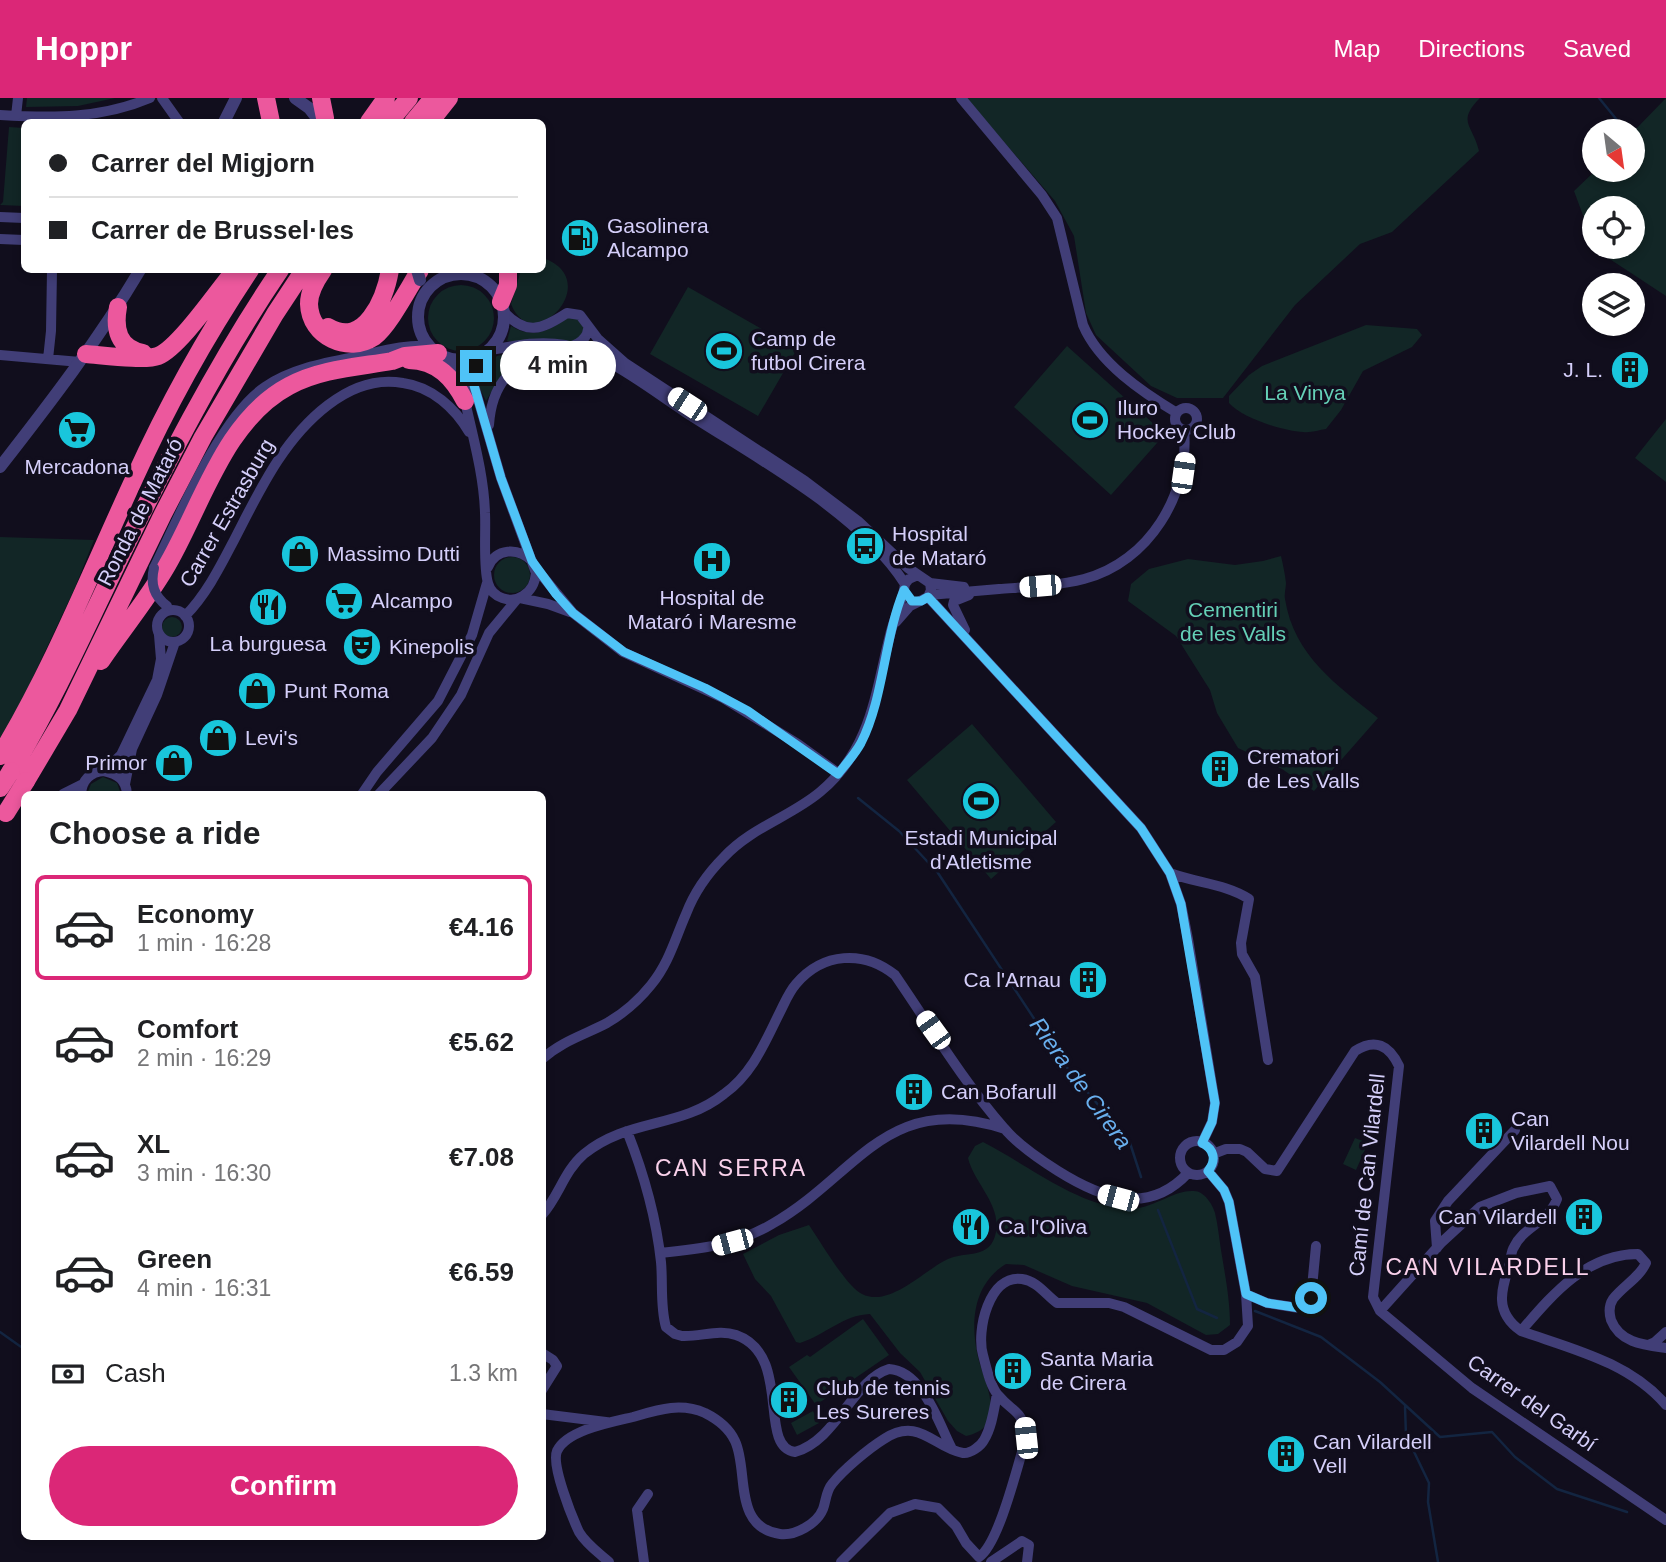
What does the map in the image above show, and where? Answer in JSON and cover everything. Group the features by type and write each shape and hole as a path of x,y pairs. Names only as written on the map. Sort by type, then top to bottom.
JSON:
{"highway":[{"path":"265,98 270,119"},
{"path":"321,98 324,119"},
{"path":"369,119 379,98"},
{"path":"370,119 386,98"},
{"path":"392,119 409,98"},
{"path":"416,119 433,98"},
{"path":"432,119 449,98"},
{"path":"83,358 159,356 173,345 232,273"},
{"path":"0,756 44,675 156,432 199,352 248,273"},
{"path":"144,509 151,480 181,417 266,273"},
{"name":"Ronda de Mataró","path":"13,786 54,692 144,509 218,371 278,273"},
{"name":"Ronda de Mataró","path":"13,786 68,710 203,437 302,273"},
{"path":"321,273 310,297 313,319 319,330 330,338 349,344 363,342 380,331 419,273"},
{"path":"327,273 317,293 316,310 324,324 332,330 343,332 357,329 372,317 382,299 389,273"},
{"path":"502,306 508,285 508,273"},
{"path":"118,307 116,327 120,339 139,353 161,351 187,322 195,318"},
{"path":"68,710 165,570 228,448 253,414 287,387 306,378 405,356 438,352"},
{"path":"392,360 416,360 439,369 456,383 465,401"},
{"path":"3,817 13,786"}],"street":[{"path":"16,116 18,98"},
{"path":"0,115 93,115 132,106 150,98"},
{"path":"162,98 177,119"},
{"path":"226,119 236,98"},
{"path":"295,98 322,119"},
{"path":"313,98 323,119"},
{"path":"961,98 1042,195 1057,218 1089,340 1101,355 1161,404 1177,413"},
{"path":"0,217 21,218"},
{"path":"0,239 21,240"},
{"path":"48,359 52,273"},
{"path":"0,467 83,358 138,273"},
{"path":"364,791 438,701 472,635 487,583 485,512 465,401 467,397 463,379 438,352 414,317 420,290 419,273"},
{"path":"470,273 491,286 502,306 517,324 531,328 552,324 567,313 584,318 588,329 582,342 532,357 505,376 493,397 488,435"},
{"path":"419,326 421,300 433,285 456,274 475,276"},
{"path":"382,791 432,738 461,695 489,633 518,599 530,592 535,582 533,564 488,435 472,374 500,333 502,306"},
{"path":"588,329 625,363 822,493 867,528 918,576 929,583 986,590"},
{"path":"159,635 175,642 185,637 189,627 185,616 159,600 152,583 154,568 202,471 247,403 264,387 302,369 414,346 468,359 484,353 538,343 571,347 619,369 810,494 852,526 895,567 908,598 917,602"},
{"path":"0,355 48,359 83,358"},
{"name":"Carrer Estrasburg","path":"185,616 209,586 288,445 322,410 351,390 377,383 415,384 434,394 454,411 473,439"},
{"path":"1177,413 1187,408 1197,415 1195,426 1184,430"},
{"path":"891,628 905,610 928,596 1086,579 1112,566 1143,544 1164,518 1175,497 1184,461 1184,430 1176,423 1177,413"},
{"path":"487,570 490,562 502,552 521,552 573,613 624,652 705,688 748,711 838,774"},
{"path":"546,1056 564,1042 616,1017 642,995 659,975 671,954 696,892 722,859 757,829 809,800 838,774 855,752 869,724 891,628 909,579 918,576"},
{"path":"487,583 498,596 505,599 548,604 573,613"},
{"path":"929,583 928,596 1141,828 1170,873 1181,904 1188,939 1215,1103 1212,1122 1202,1143"},
{"path":"980,654 955,613 953,605 959,598 986,590"},
{"path":"82,789 92,774 104,771 117,760 125,747 157,680 161,659 157,622 169,608"},
{"path":"126,789 127,766 135,740 157,695 175,642"},
{"path":"104,771 120,777 126,789"},
{"path":"1170,873 1194,882 1238,892 1249,899 1241,943 1242,954 1255,977 1268,1060"},
{"path":"546,1209 573,1165 593,1147 626,1131 690,1115 722,1096 740,1081 757,1059 795,984 823,965 855,957 875,961 895,975 980,1098 1005,1129 1036,1156 1068,1177 1087,1188 1118,1198 1136,1199 1155,1195 1172,1187 1188,1173"},
{"name":"Camí de Can Vilardell","path":"1213,1154 1226,1149 1240,1149 1247,1152 1265,1170 1278,1171 1355,1051 1366,1044 1379,1045 1393,1054 1399,1066 1373,1297 1380,1311 1437,1248 1480,1207 1516,1193 1550,1186 1557,1199 1552,1212 1528,1230 1514,1247 1501,1294 1509,1322 1521,1331"},
{"path":"660,1253 718,1246 761,1231 794,1210 877,1141 904,1128 928,1121 951,1120 1005,1129"},
{"path":"1437,1248 1435,1221 1448,1201 1515,1130"},
{"path":"626,1131 651,1199 660,1253 666,1327 682,1336 727,1333 738,1336 755,1347 769,1372 778,1437 785,1448 795,1452 817,1441 873,1378 889,1369 905,1373 919,1385 951,1447"},
{"path":"1192,1142 1209,1146 1213,1154 1213,1162 1208,1171 1199,1175 1188,1173 1181,1163 1182,1151 1192,1142"},
{"path":"985,1560 985,1553 997,1530 1026,1438 1024,1423 1014,1408 997,1394 982,1351 982,1324 995,1292 1005,1282 1022,1279 1038,1286 1057,1303 1109,1304 1124,1307 1211,1350 1224,1350 1237,1342 1248,1326 1246,1294 1229,1202 1224,1190 1208,1171"},
{"path":"1246,1294 1277,1305 1300,1308 1311,1298 1316,1246"},
{"path":"1666,1348 1626,1339 1615,1328 1609,1315 1612,1301 1642,1271 1646,1263 1638,1254 1603,1259 1588,1267 1561,1285 1521,1331 1610,1363 1646,1383 1666,1405"},
{"name":"Carrer del Garbí","path":"1380,1311 1472,1388 1666,1520"},
{"path":"1648,1345 1666,1332"},
{"path":"546,1356 557,1366 546,1385"},
{"path":"609,1562 580,1532 566,1497 556,1460 557,1452 570,1439 593,1427 673,1407 691,1408 708,1414 728,1429 736,1442 744,1500 753,1517 766,1529 781,1534 801,1529 819,1517 831,1485 884,1438 902,1432 919,1433 963,1453 972,1451 984,1441 997,1394"},
{"path":"546,1415 610,1423"},
{"path":"644,1562 637,1510 648,1494"},
{"path":"841,1562 890,1513 915,1504 938,1507 956,1526 966,1544 985,1560"},
{"path":"985,1560 1022,1541 1029,1545 1027,1562"}],"green space":[{"path":"27,98 115,98 78,106 26,107"},
{"path":"966,98 1480,98 1468,118 1479,151 1392,232 1360,244 1295,305 1223,398 1177,398 1151,386 1096,335 1086,313 1074,236 1055,201"},
{"path":"1666,98 1666,296 1645,282 1645,273 1631,273 1610,259 1645,259 1645,196 1582,196 1582,213 1574,191 1583,182 1645,182 1645,120"},
{"path":"9,127 21,128 21,206 0,205 3,202"},
{"path":"546,260 561,269 568,282 566,297 558,310 547,319 534,323 521,319 511,304 520,273 546,273"},
{"path":"461,285 474,288 484,295 491,305 494,318 491,331 484,341 474,348 461,351 448,348 438,341 431,331 428,318 431,305 438,295 448,288"},
{"name":"Camp de futbol Cirera","path":"688,287 797,349 758,416 650,354"},
{"path":"567,316 578,319 583,327 583,335 572,342 507,341 511,326 526,332 540,332"},
{"name":"La Vinya","path":"1366,325 1417,329 1422,335 1412,347 1363,371 1341,410 1326,429 1306,432 1274,426 1243,414 1229,403 1229,396 1262,366"},
{"name":"Iluro Hockey Club","path":"1067,346 1165,434 1111,495 1014,407"},
{"path":"519,351 537,351 517,360 502,374 486,401 478,385 480,369 497,356"},
{"path":"1666,419 1666,482 1635,458"},
{"path":"0,537 94,540 74,590 0,747"},
{"name":"Cementiri de les Valls","path":"1281,556 1286,583 1285,599 1298,637 1308,653 1333,681 1378,718 1314,791 1282,769 1238,748 1217,713 1210,690 1176,636 1128,601 1131,584 1149,569 1188,559 1235,565"},
{"path":"512,557 525,562 530,575 525,588 512,593 499,588 494,575 499,562"},
{"path":"168,617 176,617 182,627 176,637 168,637 162,631 162,623"},
{"name":"Estadi Municipal d'Atletisme","path":"972,724 1056,822 991,879 907,780"},
{"path":"103,777 117,783 120,791 88,791 91,784"},
{"path":"1355,1138 1368,1143 1356,1170 1343,1164"},
{"path":"983,1142 1064,1189 1117,1208 1139,1208 1185,1191 1201,1193 1210,1203 1216,1218 1230,1325 1218,1334 1206,1335 1147,1303 1072,1286 1024,1265 1006,1264 987,1282 977,1305 975,1318 978,1357 991,1403 991,1414 987,1424 979,1431 966,1436 948,1421 920,1372 900,1353 870,1314 851,1318 800,1343 796,1342 771,1296 755,1279 743,1254 779,1235 809,1225 841,1273 862,1294 873,1297 895,1292 948,1259 983,1251 989,1247 996,1232 995,1212 968,1158 975,1146"},
{"path":"863,1319 889,1355 816,1405 789,1367 807,1355 810,1357"},
{"path":"813,1411 819,1423 797,1435 791,1423"}],"waterway":[{"path":"1599,98 1616,119"},
{"name":"Riera de Cirera","path":"858,798 899,831 938,873 1064,1064 1130,1143 1141,1177"},
{"name":"Riera de Cirera","path":"1158,1210 1197,1309 1217,1318"},
{"name":"Riera de Cirera","path":"1255,1311 1321,1337 1380,1382 1440,1437 1492,1432 1515,1457 1557,1489 1627,1512"},
{"path":"0,1332 21,1347"},
{"name":"Riera de Cirera","path":"1405,1407 1406,1435 1429,1483 1428,1502 1438,1562"}],"place":[{"name":"Gasolinera Alcampo","path":"580,238"},
{"name":"Camp de futbol Cirera","path":"724,351"},
{"name":"J. L.","path":"1630,370"},
{"name":"Iluro Hockey Club","path":"1090,420"},
{"name":"Mercadona","path":"77,430"},
{"name":"Hospital de Mataró","path":"865,546"},
{"name":"Massimo Dutti","path":"300,554"},
{"name":"Hospital de Mataró i Maresme","path":"712,561"},
{"name":"Alcampo","path":"344,601"},
{"name":"La burguesa","path":"268,607"},
{"name":"Kinepolis","path":"362,647"},
{"name":"Punt Roma","path":"257,691"},
{"name":"Levi's","path":"218,738"},
{"name":"Primor","path":"174,763"},
{"name":"Crematori de Les Valls","path":"1220,769"},
{"name":"Estadi Municipal d'Atletisme","path":"981,801"},
{"name":"Ca l'Arnau","path":"1088,980"},
{"name":"Can Bofarull","path":"914,1092"},
{"name":"Can Vilardell Nou","path":"1484,1131"},
{"name":"Can Vilardell","path":"1584,1217"},
{"name":"Ca l'Oliva","path":"971,1227"},
{"name":"Santa Maria de Cirera","path":"1013,1371"},
{"name":"Club de tennis Les Sureres","path":"789,1400"},
{"name":"Can Vilardell Vell","path":"1286,1454"}],"district":[{"name":"CAN SERRA","path":"731,1168"},
{"name":"CAN VILARDELL","path":"1488,1267"}],"route":[{"path":"476,366 472,374 473,382 488,435 534,566 573,613 600,636 642,662 705,688 748,711 838,774 855,752 869,724 891,628 904,590 912,601 921,601 928,597 1141,828 1170,873 1181,904 1215,1103 1215,1113 1202,1143 1209,1146 1213,1154 1213,1162 1208,1171 1218,1181 1229,1202 1246,1294 1287,1308 1300,1308 1311,1298"}]}
